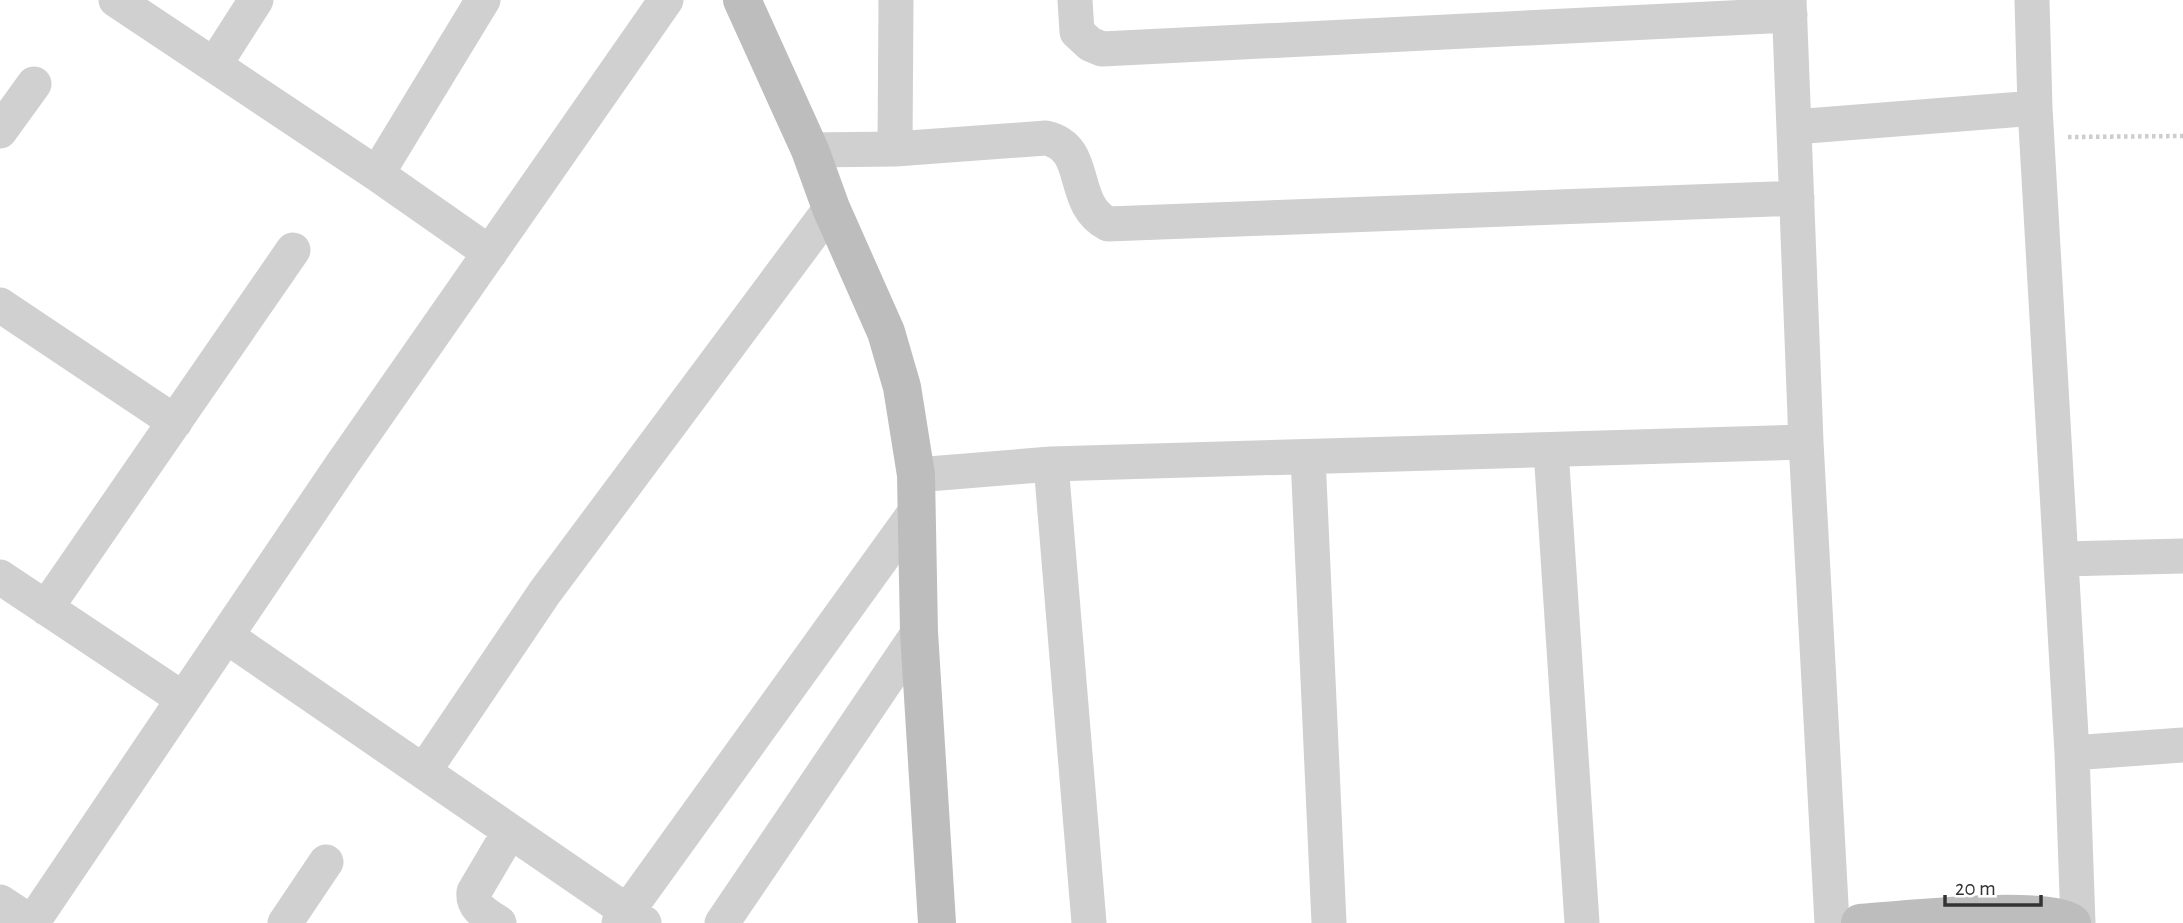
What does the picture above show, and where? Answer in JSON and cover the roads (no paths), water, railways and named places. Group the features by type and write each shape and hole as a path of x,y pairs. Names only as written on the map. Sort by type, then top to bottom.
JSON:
{"street":[{"path":"116,0 377,174 490,253"},
{"path":"215,65 256,0"},
{"path":"377,174 483,0"},
{"path":"0,902 32,923 226,636 666,0"},
{"path":"742,0 810,150 831,208 894,356 916,493 919,632 937,923"},
{"path":"895,149 896,0"},
{"path":"1075,0 1077,32 1090,44 1102,49 1789,7 1806,442 1832,923"},
{"path":"1860,923 1971,915 2053,916 2075,923 2073,753 2036,123 2032,0"},
{"path":"0,131 33,84"},
{"path":"1794,127 2036,123"},
{"path":"810,150 895,149 1046,138 1060,141 1069,149 1088,206 1097,218 1108,224 1797,198"},
{"path":"424,771 545,592 831,208"},
{"path":"46,608 293,250"},
{"path":"0,305 175,422"},
{"path":"226,636 510,831 630,919 916,493 1051,464 1806,442"},
{"path":"1552,450 1582,923"},
{"path":"1308,457 1329,923"},
{"path":"1051,464 1089,923"},
{"path":"2063,559 2183,556"},
{"path":"0,577 183,699"},
{"path":"722,923 919,632"},
{"path":"2073,753 2183,745"},
{"path":"499,923 473,900 474,892 510,831"},
{"path":"285,923 326,862"}]}
